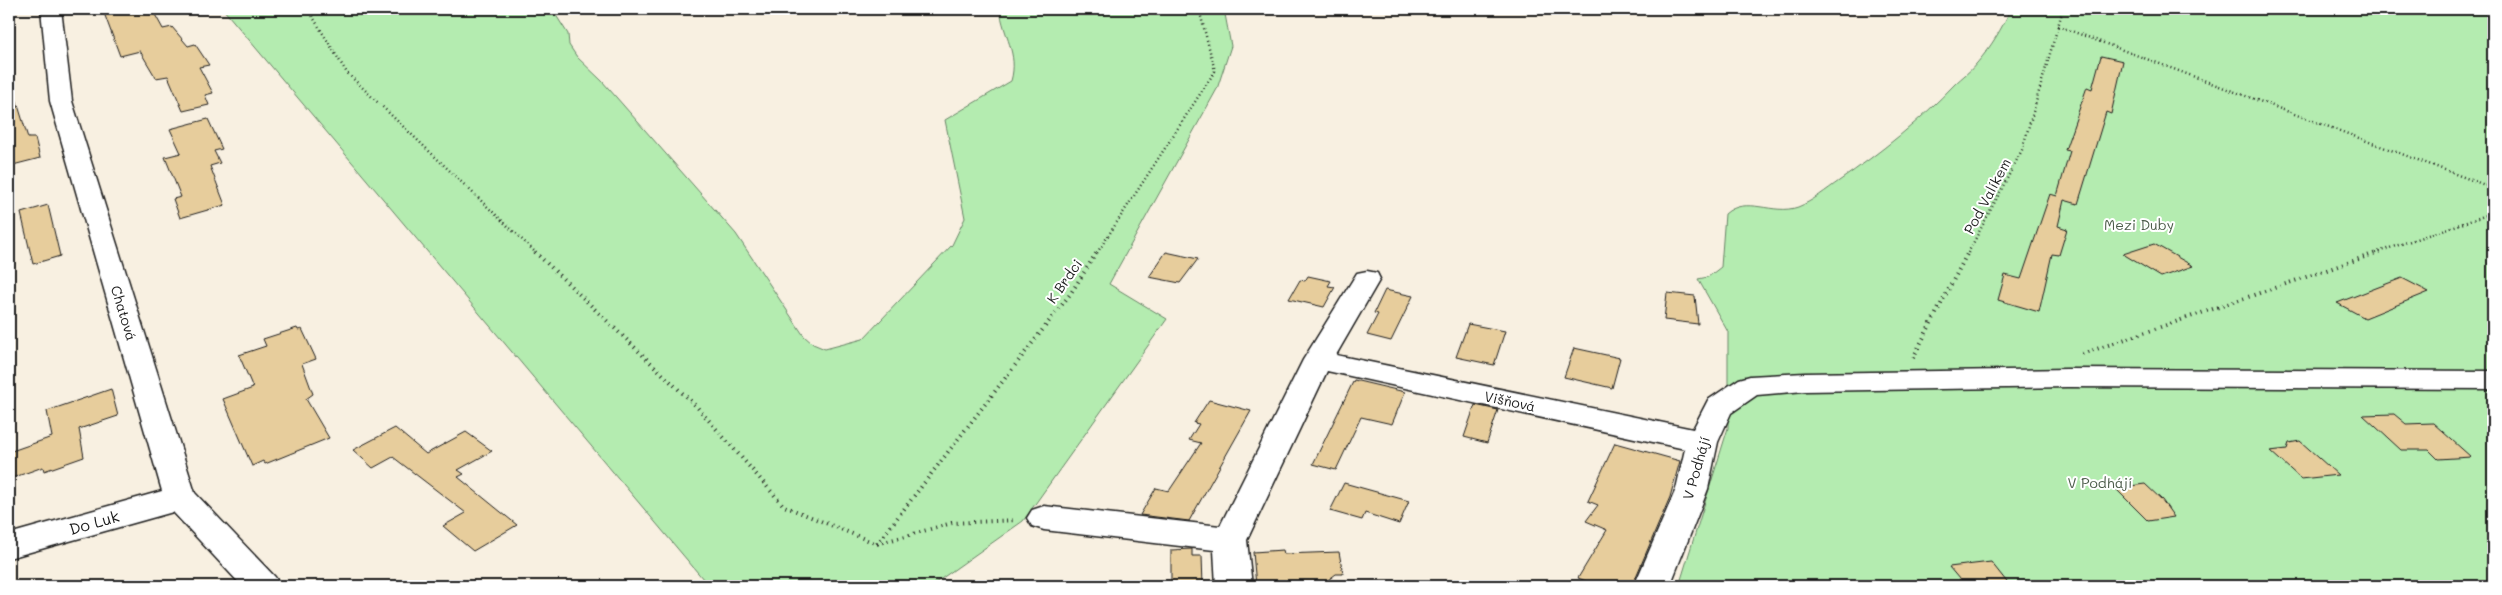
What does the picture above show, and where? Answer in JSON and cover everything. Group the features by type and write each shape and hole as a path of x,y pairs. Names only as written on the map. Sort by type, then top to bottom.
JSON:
{"street":[{"name":"Chatová","path":"51,9 61,102 180,498 263,586"},
{"path":"1234,586 1230,540 1318,360 1368,279"},
{"name":"Višňová","path":"1318,360 1702,442"},
{"name":"V Podhájí","path":"1652,586 1692,489 1702,442 1719,407 1750,386 2067,378 2493,380"},
{"name":"Do Luk","path":"9,546 180,498"},
{"path":"1044,518 1230,540"}],"path":[{"path":"308,9 347,72 697,407 784,506 877,544 952,523 1044,518"},
{"name":"K Brdci","path":"877,544 1071,293 1215,71 1198,9"},
{"name":"Pod Valíkem","path":"1900,381 2022,150 2063,9"},
{"path":"2058,26 2493,188"},
{"path":"2067,378 2075,356 2493,213"}],"green space":[{"path":"223,9 552,9 568,34 569,45 577,57 602,81 736,234 804,336 813,344 825,349 863,339 952,245 965,218 945,120 1011,81 1013,71 1012,53 1000,9 1224,9 1231,46 1217,89 1109,284 1167,319 1023,521 931,586 709,586"},
{"name":"Mezi Duby","path":"2011,9 2493,9 2493,586 1679,586 1728,428 1728,332 1698,279 1708,277 1721,267 1725,214 1742,206 1789,209 1804,205 1855,170 1914,123 1972,69 1992,44"}],"building":[{"path":"125,9 152,9 163,29 172,27 188,46 195,44 209,65 199,67 213,93 205,95 209,105 183,111 168,76 156,78 140,51 120,56 104,13"},
{"path":"2101,56 2123,61 2111,114 2106,112 2078,204 2064,200 2058,226 2067,229 2059,255 2052,254 2039,312 1998,300 2005,275 2021,279 2050,194 2057,196 2070,151 2065,150 2087,87 2092,89"},
{"path":"14,92 28,138 35,138 40,158 9,166 9,93"},
{"path":"208,119 222,149 214,151 220,163 210,166 225,205 180,218 173,199 181,197 165,157 181,153 170,129"},
{"path":"48,205 60,256 33,264 21,213"},
{"path":"2154,244 2193,266 2161,277 2123,254"},
{"path":"1166,252 1198,259 1180,283 1149,277"},
{"path":"1308,276 1331,281 1328,286 1335,287 1324,307 1289,299 1300,280 1305,281"},
{"path":"2402,278 2429,292 2365,318 2337,303"},
{"path":"1385,290 1413,296 1391,341 1367,335 1378,314 1374,313"},
{"path":"1667,293 1695,296 1698,324 1664,320"},
{"path":"1468,324 1505,331 1494,365 1456,357"},
{"path":"297,328 298,330 302,329 316,359 302,364 313,394 306,399 329,438 265,464 263,461 252,466 223,399 253,388 239,355 266,346 263,339"},
{"path":"1574,348 1620,358 1612,388 1564,377"},
{"path":"1354,380 1405,392 1392,424 1361,417 1336,470 1313,464"},
{"path":"111,389 118,416 79,429 84,457 44,471 43,467 9,479 9,452 52,437 47,411"},
{"path":"1209,400 1251,411 1189,521 1140,515 1156,488 1169,491 1201,443 1189,440 1199,424 1194,423"},
{"path":"1475,405 1498,410 1487,443 1464,437"},
{"path":"2394,414 2406,424 2433,423 2471,457 2438,459 2429,450 2401,450 2363,415"},
{"path":"395,428 426,454 466,432 492,451 458,470 464,474 458,477 517,525 473,551 443,526 466,513 393,457 373,468 353,450"},
{"path":"2300,441 2338,475 2301,479 2270,451 2287,449 2289,443"},
{"path":"1615,443 1680,461 1670,497 1632,586 1599,586 1578,578 1607,530 1586,521 1598,505 1588,501"},
{"path":"1344,483 1409,501 1399,524 1365,513 1362,520 1330,511"},
{"path":"2145,484 2162,500 2174,517 2148,521 2115,488"},
{"path":"1192,549 1192,556 1202,556 1203,586 1171,586 1171,550"},
{"path":"1283,550 1284,554 1339,552 1343,574 1336,574 1324,583 1256,586 1253,552"},
{"path":"1991,562 2010,586 1965,586 1949,567"}]}
